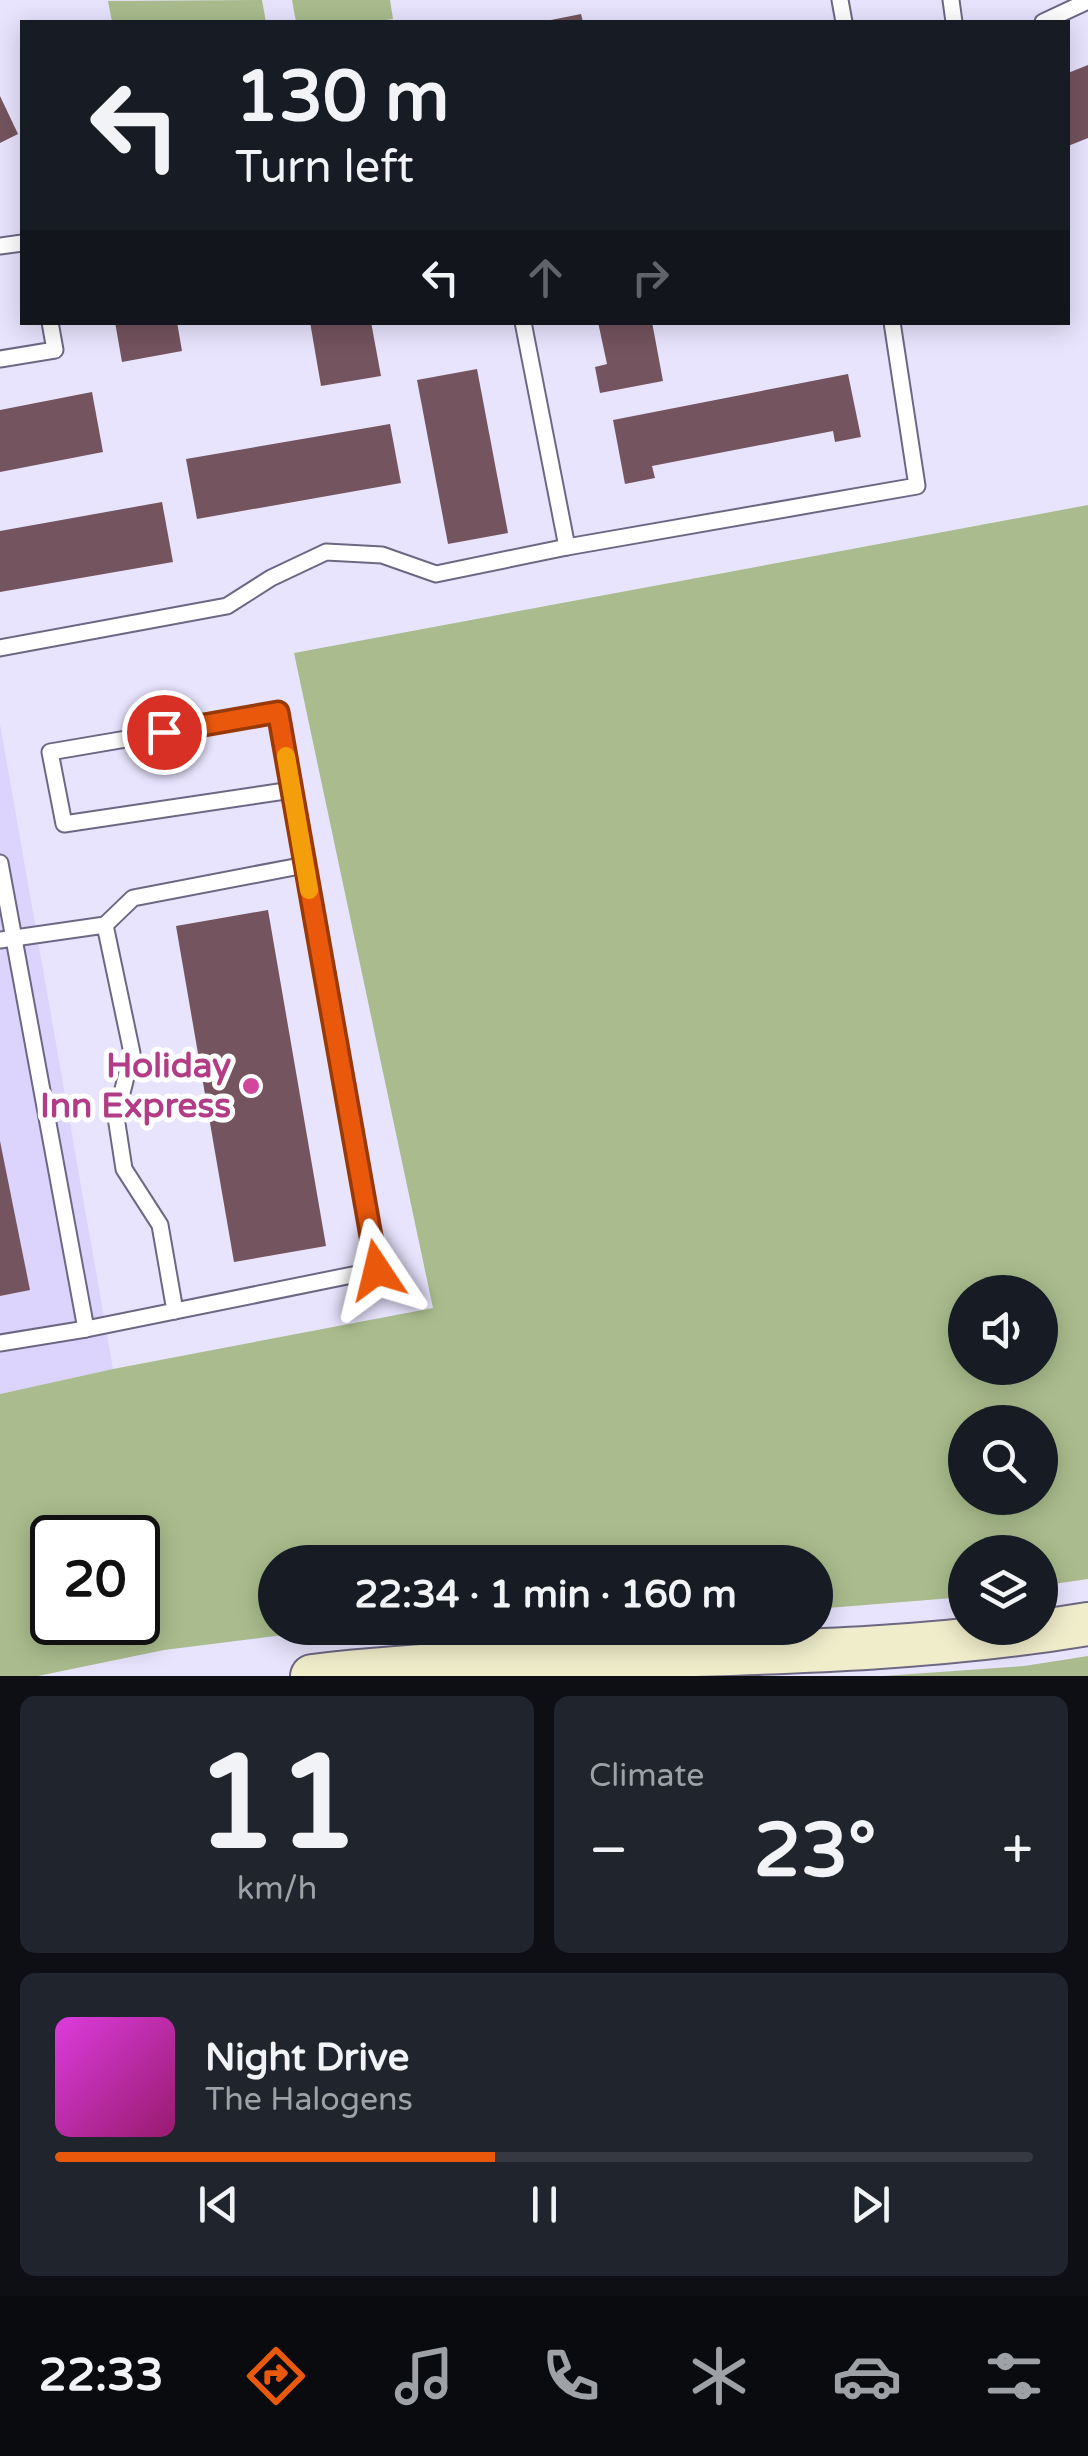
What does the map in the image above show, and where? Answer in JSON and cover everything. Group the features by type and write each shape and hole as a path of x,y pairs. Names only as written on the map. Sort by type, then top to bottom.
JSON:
{"main road":[{"path":"312,1676 572,1657 928,1645 1088,1624"}],"lane":[{"path":"1047,20 1088,1"},
{"path":"0,360 55,350 51,325"},
{"path":"524,325 567,546"},
{"path":"0,648 227,606 271,578 326,552 382,555 436,574 567,546 918,486 892,325"},
{"path":"0,1343 377,1270 292,790 278,712 50,752 64,824 292,790"},
{"path":"0,862 6,939 86,1329"},
{"path":"6,939 105,925 134,898 305,865"},
{"path":"105,925 132,1052 116,1117 124,1170 160,1225 175,1311"}],"shaded area":[{"path":"0,724 113,1369 0,1394"}],"green space":[{"path":"262,0 266,20 112,20 108,1"},
{"path":"292,0 390,0 393,19 386,20 296,20"},
{"path":"1088,505 1088,1579 1058,1583 1058,1535 948,1535 948,1598 833,1608 833,1545 258,1545 258,1638 164,1650 38,1676 0,1676 0,1394 433,1308 294,653"},
{"path":"1088,1656 1088,1676 883,1676 1024,1666"}],"building":[{"path":"581,14 582,20 551,20"},
{"path":"1088,65 1088,138 1070,145 1070,72"},
{"path":"0,96 18,134 0,143"},
{"path":"116,325 178,325 182,351 122,362"},
{"path":"311,325 372,325 381,376 321,386"},
{"path":"599,325 653,325 663,381 600,393 595,367 607,364"},
{"path":"477,369 508,533 448,544 417,380"},
{"path":"848,374 861,437 835,442 833,431 652,466 655,478 625,484 613,420"},
{"path":"92,392 103,452 0,472 0,410"},
{"path":"390,424 401,483 197,519 186,459"},
{"path":"162,502 173,562 0,592 0,531"},
{"name":"Holiday Inn Express","path":"268,910 326,1246 234,1262 176,926"},
{"path":"0,1141 30,1290 0,1296"}],"slow traffic":[{"path":"286,756 309,890"}],"place":[{"name":"Holiday Inn Express","path":"251,1086"}],"route":[{"path":"164,732 278,712 377,1270"}]}
